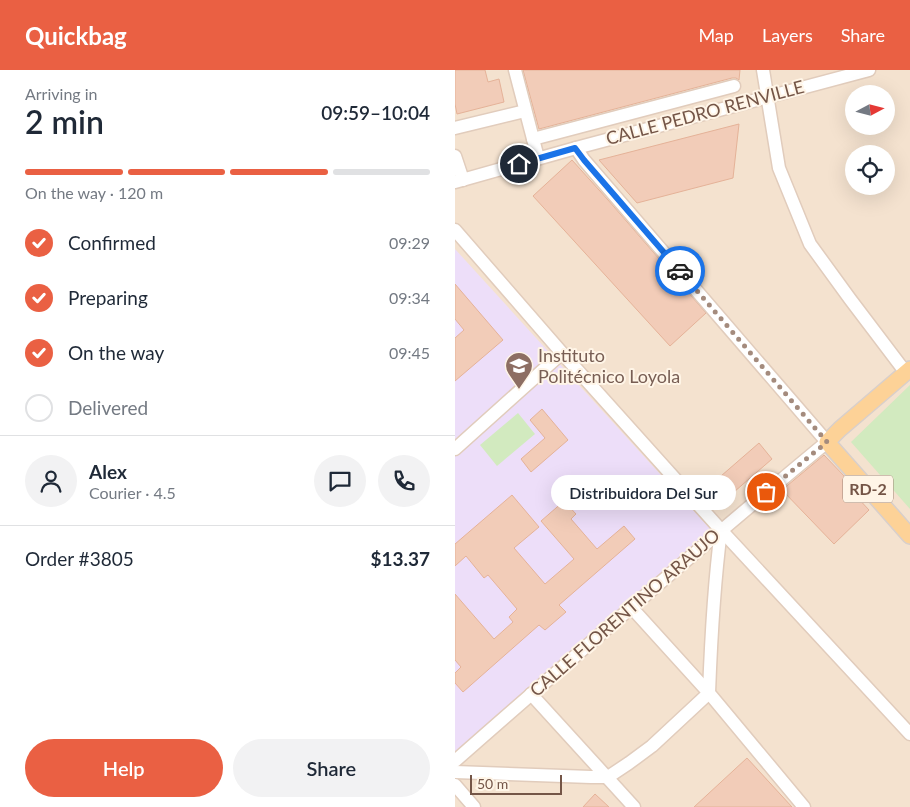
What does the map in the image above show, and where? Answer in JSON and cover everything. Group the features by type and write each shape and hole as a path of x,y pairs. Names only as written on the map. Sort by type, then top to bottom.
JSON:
{"main road":[{"name":"CALLE FLORENTINO ARAUJO","path":"827,442 908,371"},
{"name":"RD-2","path":"827,442 910,536"}],"street":[{"path":"515,70 538,158"},
{"path":"763,70 779,168 810,244 850,299 908,371"},
{"name":"CALLE PEDRO RENVILLE","path":"459,181 538,158 869,70"},
{"path":"533,139 734,86"},
{"path":"455,128 525,111"},
{"path":"575,148 827,442"},
{"path":"455,156 459,181"},
{"path":"455,230 562,353 721,530 910,734"},
{"path":"455,447 562,353"},
{"name":"CALLE FLORENTINO ARAUJO","path":"455,761 631,607 827,442"},
{"path":"455,772 608,777 652,746 709,693 712,621 721,530"},
{"path":"631,607 709,693 804,807"},
{"path":"531,694 634,807"},
{"path":"455,785 474,807"}],"shaded area":[{"path":"455,70 910,70 910,807 455,807"},
{"name":"Instituto Politécnico Loyola","path":"455,249 712,531 455,759"}],"green space":[{"path":"910,385 910,509 851,442"},
{"path":"518,413 535,434 497,466 480,445"}],"building":[{"path":"455,70 485,70 488,82 499,79 504,102 457,114 455,104"},
{"path":"523,70 740,70 739,80 732,78 539,129"},
{"path":"739,124 733,178 637,203 599,160"},
{"path":"572,160 706,313 670,346 533,196"},
{"path":"455,284 503,340 455,381 455,338 464,330 455,319"},
{"path":"542,409 568,440 531,472 521,459 545,438 530,420"},
{"path":"759,443 772,459 719,505 706,489"},
{"path":"824,455 846,478 843,482 869,510 834,544 782,490"},
{"path":"512,495 539,527 514,548 545,584 574,559 541,521 564,501 576,514 571,519 597,549 624,526 635,539 559,605 566,612 545,630 539,625 463,692 455,683 455,673 461,667 455,660 455,594 494,639 513,622 509,617 517,609 488,575 484,578 466,556 455,566 455,544"},
{"path":"747,758 792,807 694,807"},
{"path":"595,794 609,807 583,807"}],"way so far":[{"path":"680,271 827,442 766,492"}],"place":[{"name":"Instituto Politécnico Loyola","path":"519,390"},
{"name":"Distribuidora Del Sur","path":"766,492"}],"route":[{"path":"519,164 575,148 680,271"}]}
